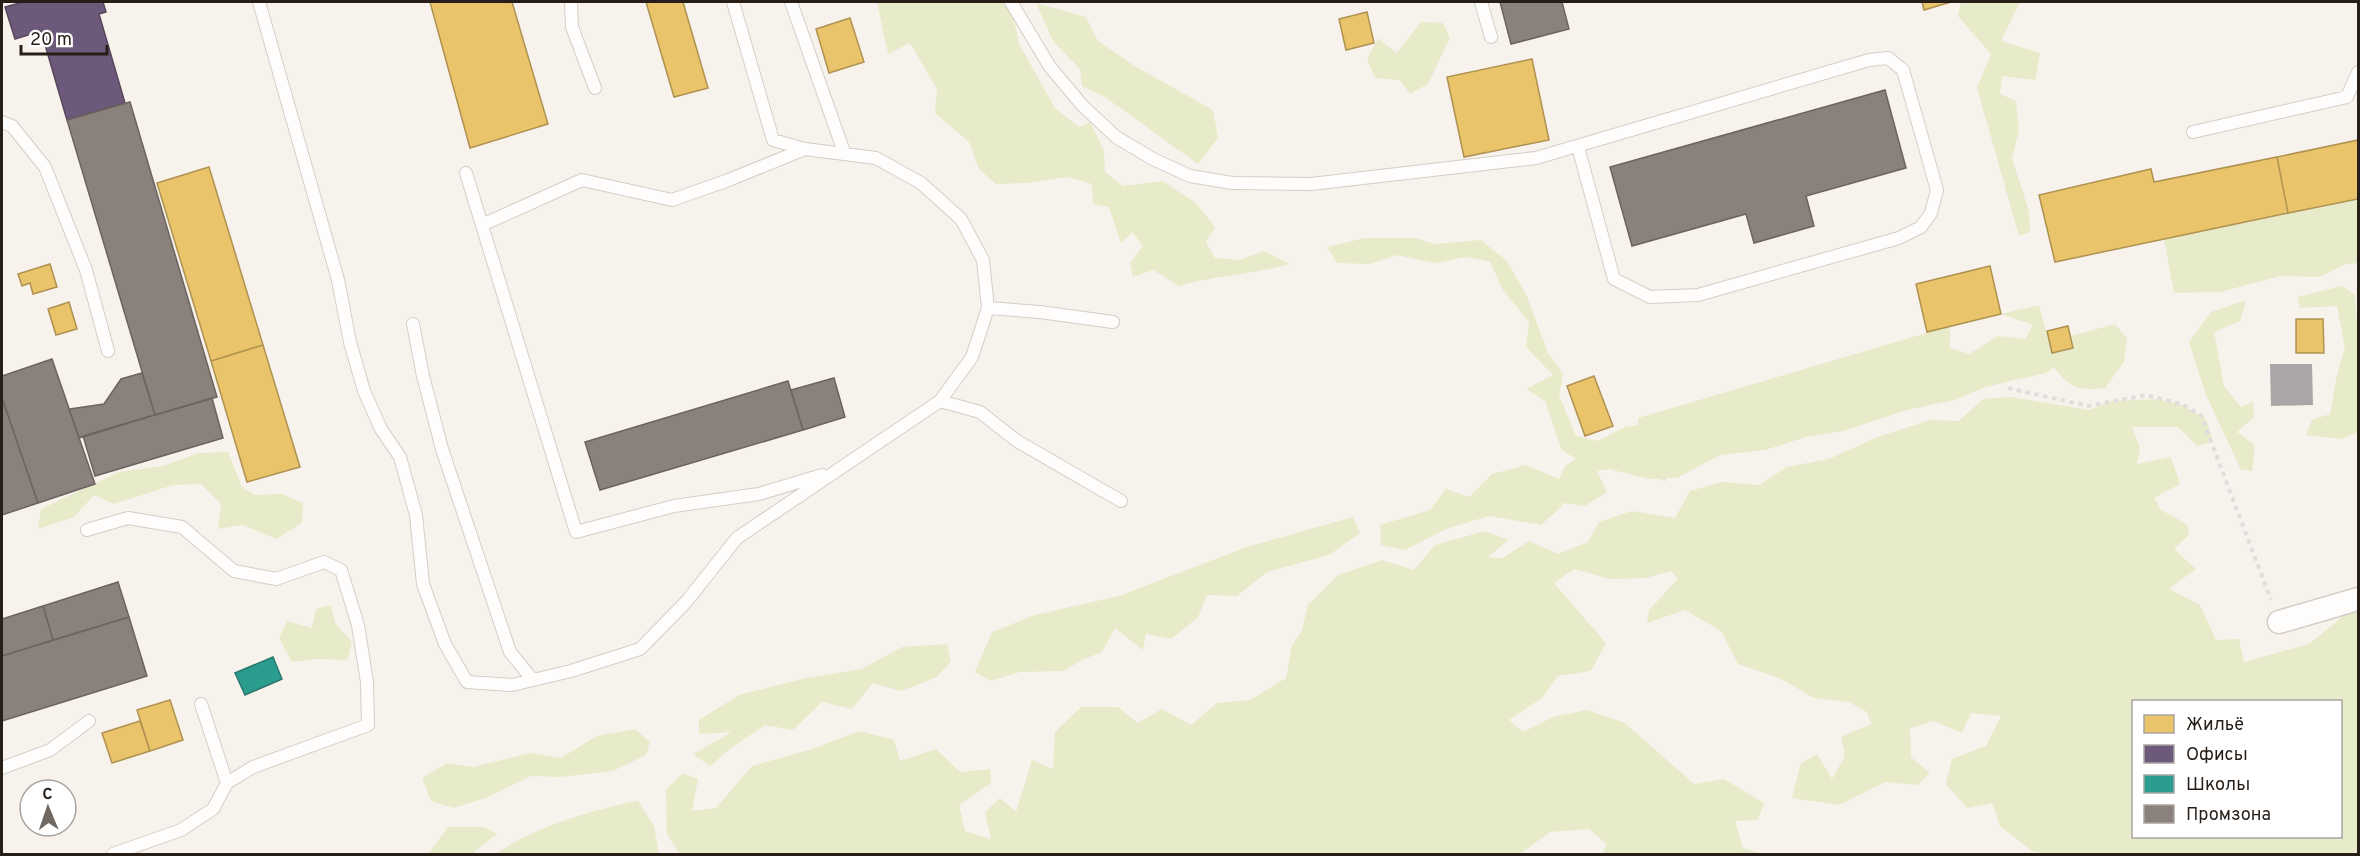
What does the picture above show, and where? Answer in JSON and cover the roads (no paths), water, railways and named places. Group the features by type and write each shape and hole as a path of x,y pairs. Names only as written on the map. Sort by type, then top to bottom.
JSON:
{"street":[{"path":"2279,622 2358,599"}],"lane":[{"path":"259,2 338,280 350,342 364,391 381,429 400,457 416,515 423,584 445,644 466,682 512,685 571,671 640,649 686,602 737,537 940,401 972,357 988,308 983,260 961,219 921,183 876,158 805,149 773,140 733,2"},
{"path":"571,2 572,27 594,88"},
{"path":"791,2 843,153"},
{"path":"1011,2 1050,67 1082,105 1116,137 1153,159 1190,176 1232,183 1311,184 1536,158 1869,60 1888,58 1903,70 1937,190 1931,213 1921,227 1899,238 1698,296 1650,297 1614,279 1578,147"},
{"path":"1481,2 1491,37"},
{"path":"2193,132 2347,97 2358,72"},
{"path":"2,122 12,126 45,166 86,270 108,351"},
{"path":"482,225 582,180 672,200 805,149"},
{"path":"466,173 576,532 674,506 759,494 833,472"},
{"path":"988,308 1040,312 1113,322"},
{"path":"413,324 423,376 442,449 510,652 533,680"},
{"path":"940,401 980,412 1017,441 1121,501"},
{"path":"87,530 128,518 182,527 234,571 276,579 324,562 341,570 358,625 367,682 368,725 253,767 227,783 213,809 181,830 113,855"},
{"path":"201,704 227,783"},
{"path":"2,768 50,750 89,721"}]}
